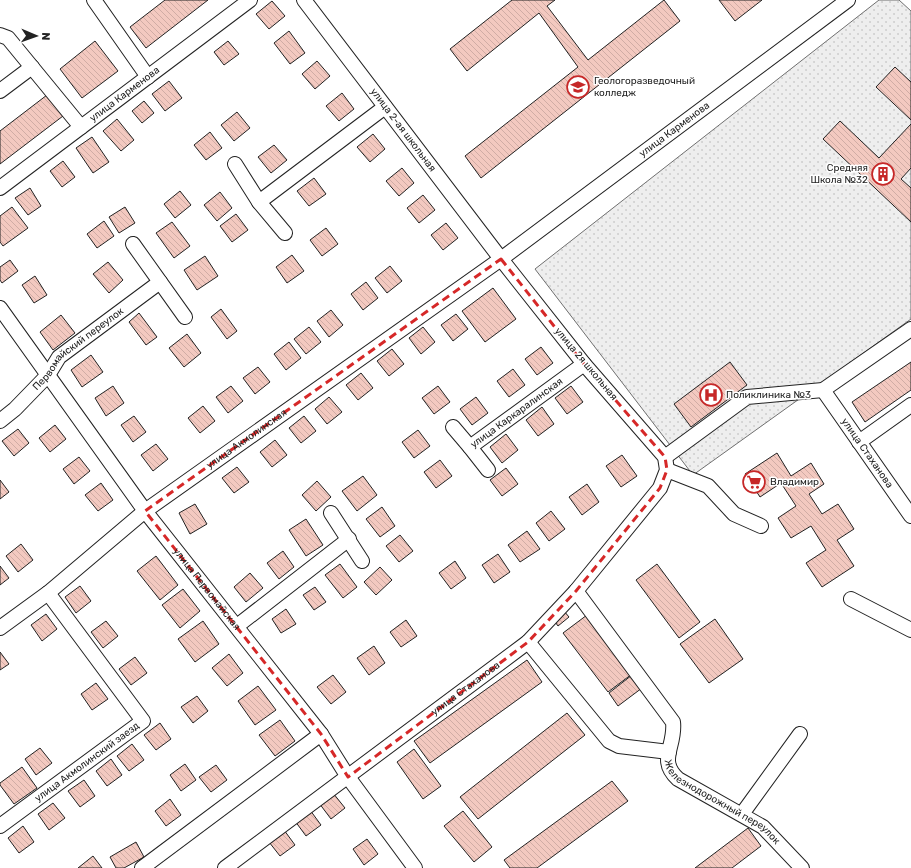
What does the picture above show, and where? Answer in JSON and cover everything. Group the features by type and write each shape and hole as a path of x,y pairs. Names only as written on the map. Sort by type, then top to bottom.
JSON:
{"street":[{"path":"94,0 148,77"},
{"name":"улица Карменова","path":"0,188 250,0"},
{"name":"улица 2-ая школьная","path":"304,0 501,259"},
{"name":"улица Карменова","path":"501,259 848,0"},
{"path":"0,35 8,38 81,127"},
{"path":"0,91 32,67"},
{"path":"259,202 385,107"},
{"path":"235,164 259,202 285,233"},
{"path":"133,244 185,317"},
{"name":"улица 2я школьная","path":"501,259 584,364 666,463"},
{"name":"улица Акмолинская","path":"0,628 48,593 146,511 501,259"},
{"name":"Первомайский переулок","path":"0,421 15,410 48,375 59,357 160,282"},
{"name":"улица Первомайская","path":"0,308 146,511 321,734 348,777 415,868"},
{"path":"761,526 734,514 708,486 666,463 747,397 823,390 911,329"},
{"name":"улица Каркаралинская","path":"452,427 470,447 584,364"},
{"name":"улица Стаханова","path":"823,390 859,442 909,509"},
{"path":"859,442 911,405"},
{"path":"470,447 488,470"},
{"name":"улица Стаханова","path":"225,868 528,642 576,591 660,488 666,463"},
{"path":"331,513 362,561"},
{"path":"237,626 349,539"},
{"name":"Железнодорожный переулок","path":"576,591 673,722 674,731 667,764 670,772 678,779 763,827 802,868"},
{"name":"улица Акмолинский заезд","path":"0,826 143,721 48,593"},
{"path":"851,599 911,630"},
{"path":"528,642 609,741 619,746 669,752"},
{"path":"142,868 321,734"},
{"path":"742,814 800,734"}],"highlighted area":[{"path":"501,259 584,364 665,457 667,470 660,488 576,591 528,642 348,777 321,734 145,511"}],"shaded area":[{"path":"879,0 899,0 911,11 911,319 693,475 535,269"}],"building":[{"path":"165,0 208,0 146,48 130,27"},
{"path":"512,0 555,0 547,6 588,60 664,0 680,21 481,178 465,156 578,67 539,13 467,71 450,49"},
{"path":"719,0 762,0 735,21"},
{"path":"272,1 285,16 269,29 256,14"},
{"path":"289,31 305,53 290,64 274,43"},
{"path":"95,41 118,71 82,98 60,69"},
{"path":"228,41 239,54 224,65 214,52"},
{"path":"317,61 330,76 315,89 302,74"},
{"path":"895,67 911,82 911,120 876,87"},
{"path":"169,81 182,98 165,111 152,94"},
{"path":"342,93 354,109 339,121 326,106"},
{"path":"47,95 63,116 0,164 0,131"},
{"path":"144,101 154,113 142,123 132,111"},
{"path":"237,112 250,128 234,141 221,125"},
{"path":"117,119 134,140 121,151 103,131"},
{"name":"Средняя Школа №32","path":"840,121 879,158 911,124 911,168 901,179 911,188 911,222 823,139"},
{"path":"210,132 222,148 206,160 194,145"},
{"path":"373,134 385,149 370,162 357,147"},
{"path":"92,137 109,162 93,173 76,148"},
{"path":"274,145 287,160 271,173 258,157"},
{"path":"63,161 75,177 62,187 50,171"},
{"path":"402,168 414,183 399,196 386,181"},
{"path":"314,178 326,194 309,206 297,191"},
{"path":"30,188 41,206 28,215 15,198"},
{"path":"180,191 191,205 175,218 164,204"},
{"path":"220,192 232,208 217,221 204,205"},
{"path":"423,195 435,210 419,223 407,208"},
{"path":"12,207 28,228 3,246 0,242 0,216"},
{"path":"125,207 135,223 119,233 109,217"},
{"path":"236,214 248,230 232,242 220,226"},
{"path":"104,221 114,236 97,248 87,234"},
{"path":"172,222 190,246 174,258 156,233"},
{"path":"446,223 458,238 443,250 431,235"},
{"path":"326,228 338,244 322,256 310,240"},
{"path":"292,255 304,271 287,283 276,267"},
{"path":"205,256 218,276 197,290 184,270"},
{"path":"10,260 18,271 2,283 0,280 0,267"},
{"path":"108,262 123,280 109,293 93,274"},
{"path":"390,266 402,281 387,293 375,278"},
{"path":"35,276 47,295 34,303 22,285"},
{"path":"366,282 378,298 363,310 351,294"},
{"path":"493,288 516,319 485,342 462,311"},
{"path":"221,309 237,331 227,339 211,317"},
{"path":"331,310 343,325 329,337 317,321"},
{"path":"139,313 157,337 146,345 129,322"},
{"path":"456,314 468,329 453,341 441,325"},
{"path":"61,315 75,333 53,350 40,332"},
{"path":"309,327 321,342 306,354 294,339"},
{"path":"423,327 435,342 421,354 409,338"},
{"path":"187,334 201,353 184,367 169,348"},
{"path":"289,342 301,358 286,370 274,354"},
{"path":"541,347 553,363 537,375 525,359"},
{"path":"392,349 404,364 389,376 377,361"},
{"path":"91,355 103,372 82,387 71,370"},
{"name":"Поликлиника №3","path":"730,362 747,385 691,427 674,404"},
{"path":"911,362 911,390 865,422 852,402"},
{"path":"258,367 270,382 255,394 243,378"},
{"path":"513,369 525,385 509,397 497,381"},
{"path":"361,373 373,388 358,400 346,385"},
{"path":"113,386 124,403 106,416 95,398"},
{"path":"231,386 243,401 228,413 216,397"},
{"path":"438,386 450,402 434,414 422,398"},
{"path":"571,386 583,402 567,414 555,398"},
{"path":"329,397 342,412 327,424 315,409"},
{"path":"476,397 488,413 472,425 460,409"},
{"path":"203,406 215,421 200,433 188,418"},
{"path":"542,407 554,424 538,436 526,420"},
{"path":"134,416 146,432 133,442 121,425"},
{"path":"304,416 316,431 301,443 289,428"},
{"path":"55,425 66,439 50,452 39,438"},
{"path":"18,429 29,443 14,456 2,441"},
{"path":"418,430 430,446 414,458 402,442"},
{"path":"506,434 518,450 502,463 490,447"},
{"path":"275,440 287,455 272,467 260,452"},
{"path":"156,444 168,459 153,471 141,455"},
{"path":"777,453 791,476 811,463 824,484 809,494 822,514 838,504 854,529 837,540 854,566 822,587 806,563 826,550 811,526 791,538 778,518 796,506 781,483 760,497 745,474"},
{"path":"622,455 637,476 621,487 606,466"},
{"path":"79,457 90,471 74,484 63,469"},
{"path":"440,460 452,476 436,488 424,472"},
{"path":"237,467 249,482 234,493 222,478"},
{"path":"506,468 518,484 502,496 490,480"},
{"path":"363,476 377,495 357,511 342,491"},
{"path":"0,480 9,492 0,499"},
{"path":"317,481 331,497 316,511 302,495"},
{"path":"101,483 113,500 98,511 85,495"},
{"path":"587,484 599,502 582,515 569,497"},
{"path":"195,504 207,524 190,534 179,513"},
{"path":"382,507 395,526 380,537 366,519"},
{"path":"551,511 565,529 549,541 536,523"},
{"path":"306,519 323,545 306,556 289,530"},
{"path":"527,531 540,549 520,562 508,545"},
{"path":"400,535 413,551 399,562 386,546"},
{"path":"21,544 33,560 18,572 6,556"},
{"path":"283,551 294,567 279,579 267,563"},
{"path":"498,554 510,572 494,583 482,565"},
{"path":"156,556 178,585 160,600 137,571"},
{"path":"455,561 466,578 451,589 439,573"},
{"path":"340,564 357,587 343,598 325,575"},
{"path":"657,564 700,622 679,638 636,580"},
{"path":"0,566 9,578 0,585"},
{"path":"380,567 392,580 376,595 364,582"},
{"path":"250,573 263,588 246,602 234,587"},
{"path":"80,586 91,601 76,613 65,597"},
{"path":"315,587 326,602 314,610 303,595"},
{"path":"183,589 200,611 180,628 162,605"},
{"path":"286,609 296,624 281,633 272,619"},
{"path":"564,611 569,617 558,626 553,619"},
{"path":"46,614 57,629 42,641 31,625"},
{"path":"587,615 632,674 608,692 563,633"},
{"path":"715,619 743,659 709,683 680,644"},
{"path":"406,620 417,636 401,647 390,632"},
{"path":"106,621 118,636 103,648 91,632"},
{"path":"203,621 219,644 195,662 178,639"},
{"path":"374,646 385,663 369,675 357,658"},
{"path":"0,652 9,664 0,670"},
{"path":"229,654 243,673 227,686 212,668"},
{"path":"135,657 147,673 131,685 119,669"},
{"path":"527,660 542,682 430,763 414,741"},
{"path":"333,675 346,692 331,704 317,687"},
{"path":"632,675 642,688 618,706 609,693"},
{"path":"96,683 108,699 92,710 81,694"},
{"path":"258,686 276,710 255,725 238,701"},
{"path":"197,696 208,711 193,723 181,707"},
{"path":"567,713 585,735 478,819 460,797"},
{"path":"280,720 295,741 275,756 259,735"},
{"path":"160,723 171,739 156,750 144,735"},
{"path":"132,744 144,760 129,771 117,756"},
{"path":"40,748 52,763 36,775 25,759"},
{"path":"414,749 441,786 423,799 397,762"},
{"path":"111,759 122,775 107,786 96,771"},
{"path":"185,764 196,780 181,791 170,775"},
{"path":"216,765 227,780 211,792 199,777"},
{"path":"22,767 37,788 14,804 0,783"},
{"path":"84,780 95,796 80,807 68,791"},
{"path":"612,781 628,801 537,868 510,868 504,860"},
{"path":"333,793 345,808 331,819 319,803"},
{"path":"170,799 181,815 166,826 155,811"},
{"path":"53,803 65,818 49,830 38,814"},
{"path":"310,810 321,825 306,836 295,821"},
{"path":"463,811 492,847 474,862 444,826"},
{"path":"23,826 34,842 19,853 8,838"},
{"path":"748,828 761,846 732,868 695,868"},
{"path":"284,830 295,845 280,856 269,842"},
{"path":"367,839 378,854 364,865 353,849"},
{"path":"136,842 144,857 124,868 116,868 110,857"},
{"path":"93,856 102,868 78,868"}],"place":[{"name":"Геологоразведочный колледж","path":"578,87"},
{"name":"Средняя Школа №32","path":"883,174"},
{"name":"Поликлиника №3","path":"711,395"},
{"name":"Владимир","path":"754,482"}]}
